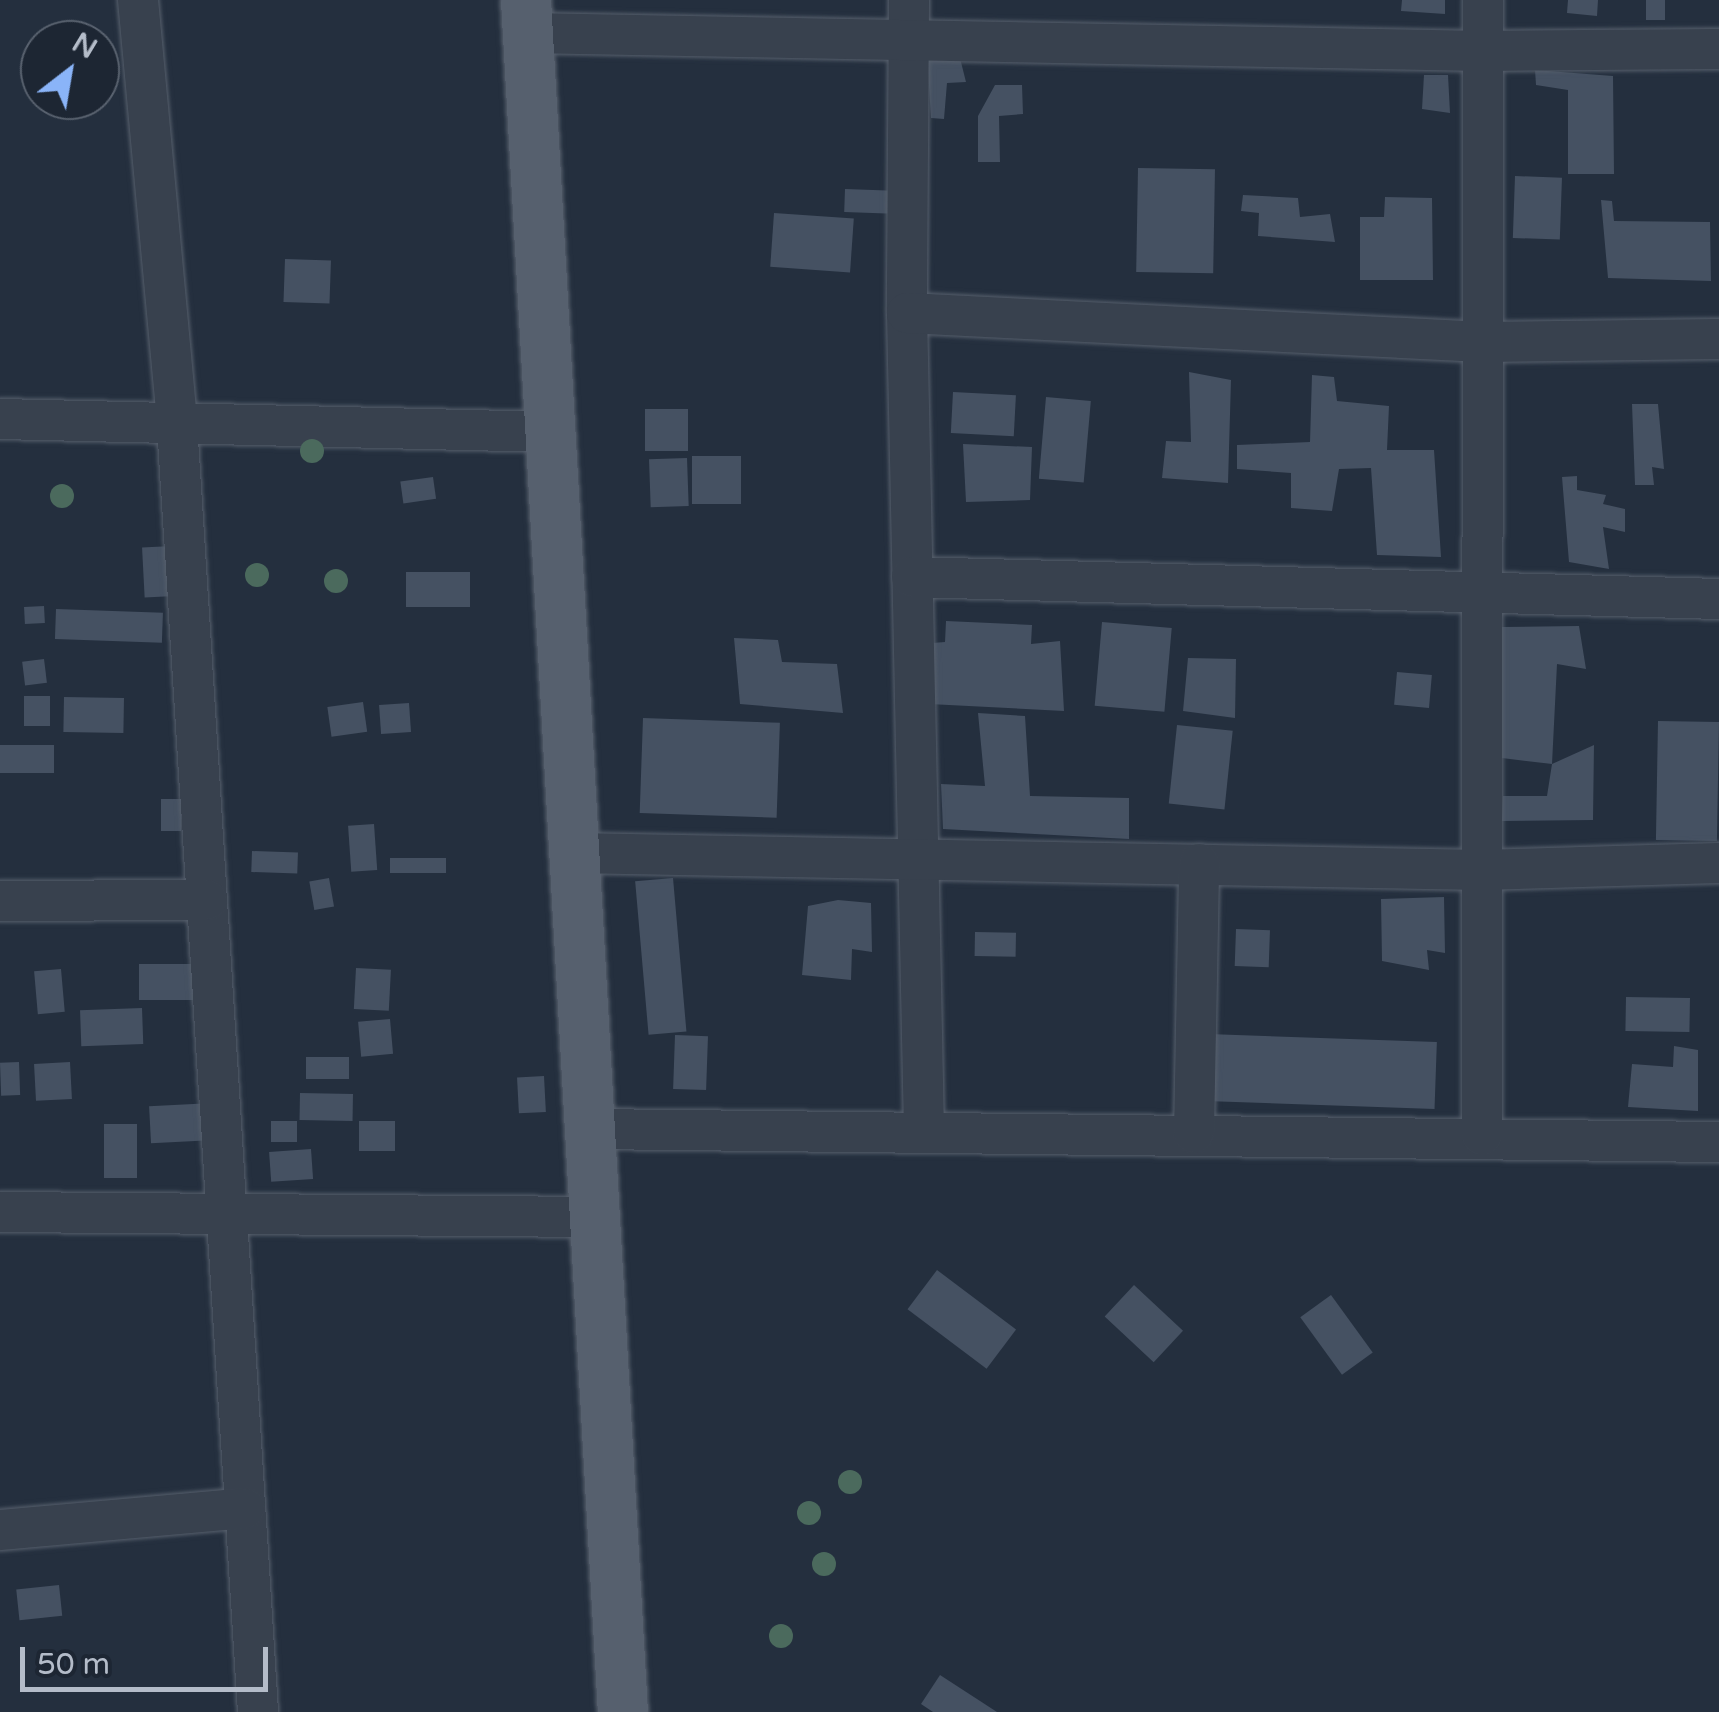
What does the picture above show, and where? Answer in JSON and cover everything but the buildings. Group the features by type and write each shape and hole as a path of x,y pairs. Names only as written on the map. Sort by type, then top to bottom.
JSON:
{"main road":[{"path":"527,17 623,1712"}],"street":[{"path":"138,0 178,424 258,1712"},
{"path":"1482,1135 1483,0"},
{"path":"527,17 908,19 1483,52 1719,49"},
{"path":"908,19 907,313 914,858 924,1130"},
{"path":"907,313 1483,342 1719,339"},
{"path":"0,419 550,432"},
{"path":"912,577 1482,596 1719,599"},
{"path":"574,853 1482,870 1719,863"},
{"path":"1194,1133 1199,864"},
{"path":"0,901 206,900"},
{"path":"590,1129 1482,1135 1719,1142"},
{"path":"0,1212 226,1210 595,1217"},
{"path":"0,1530 245,1508"}]}
